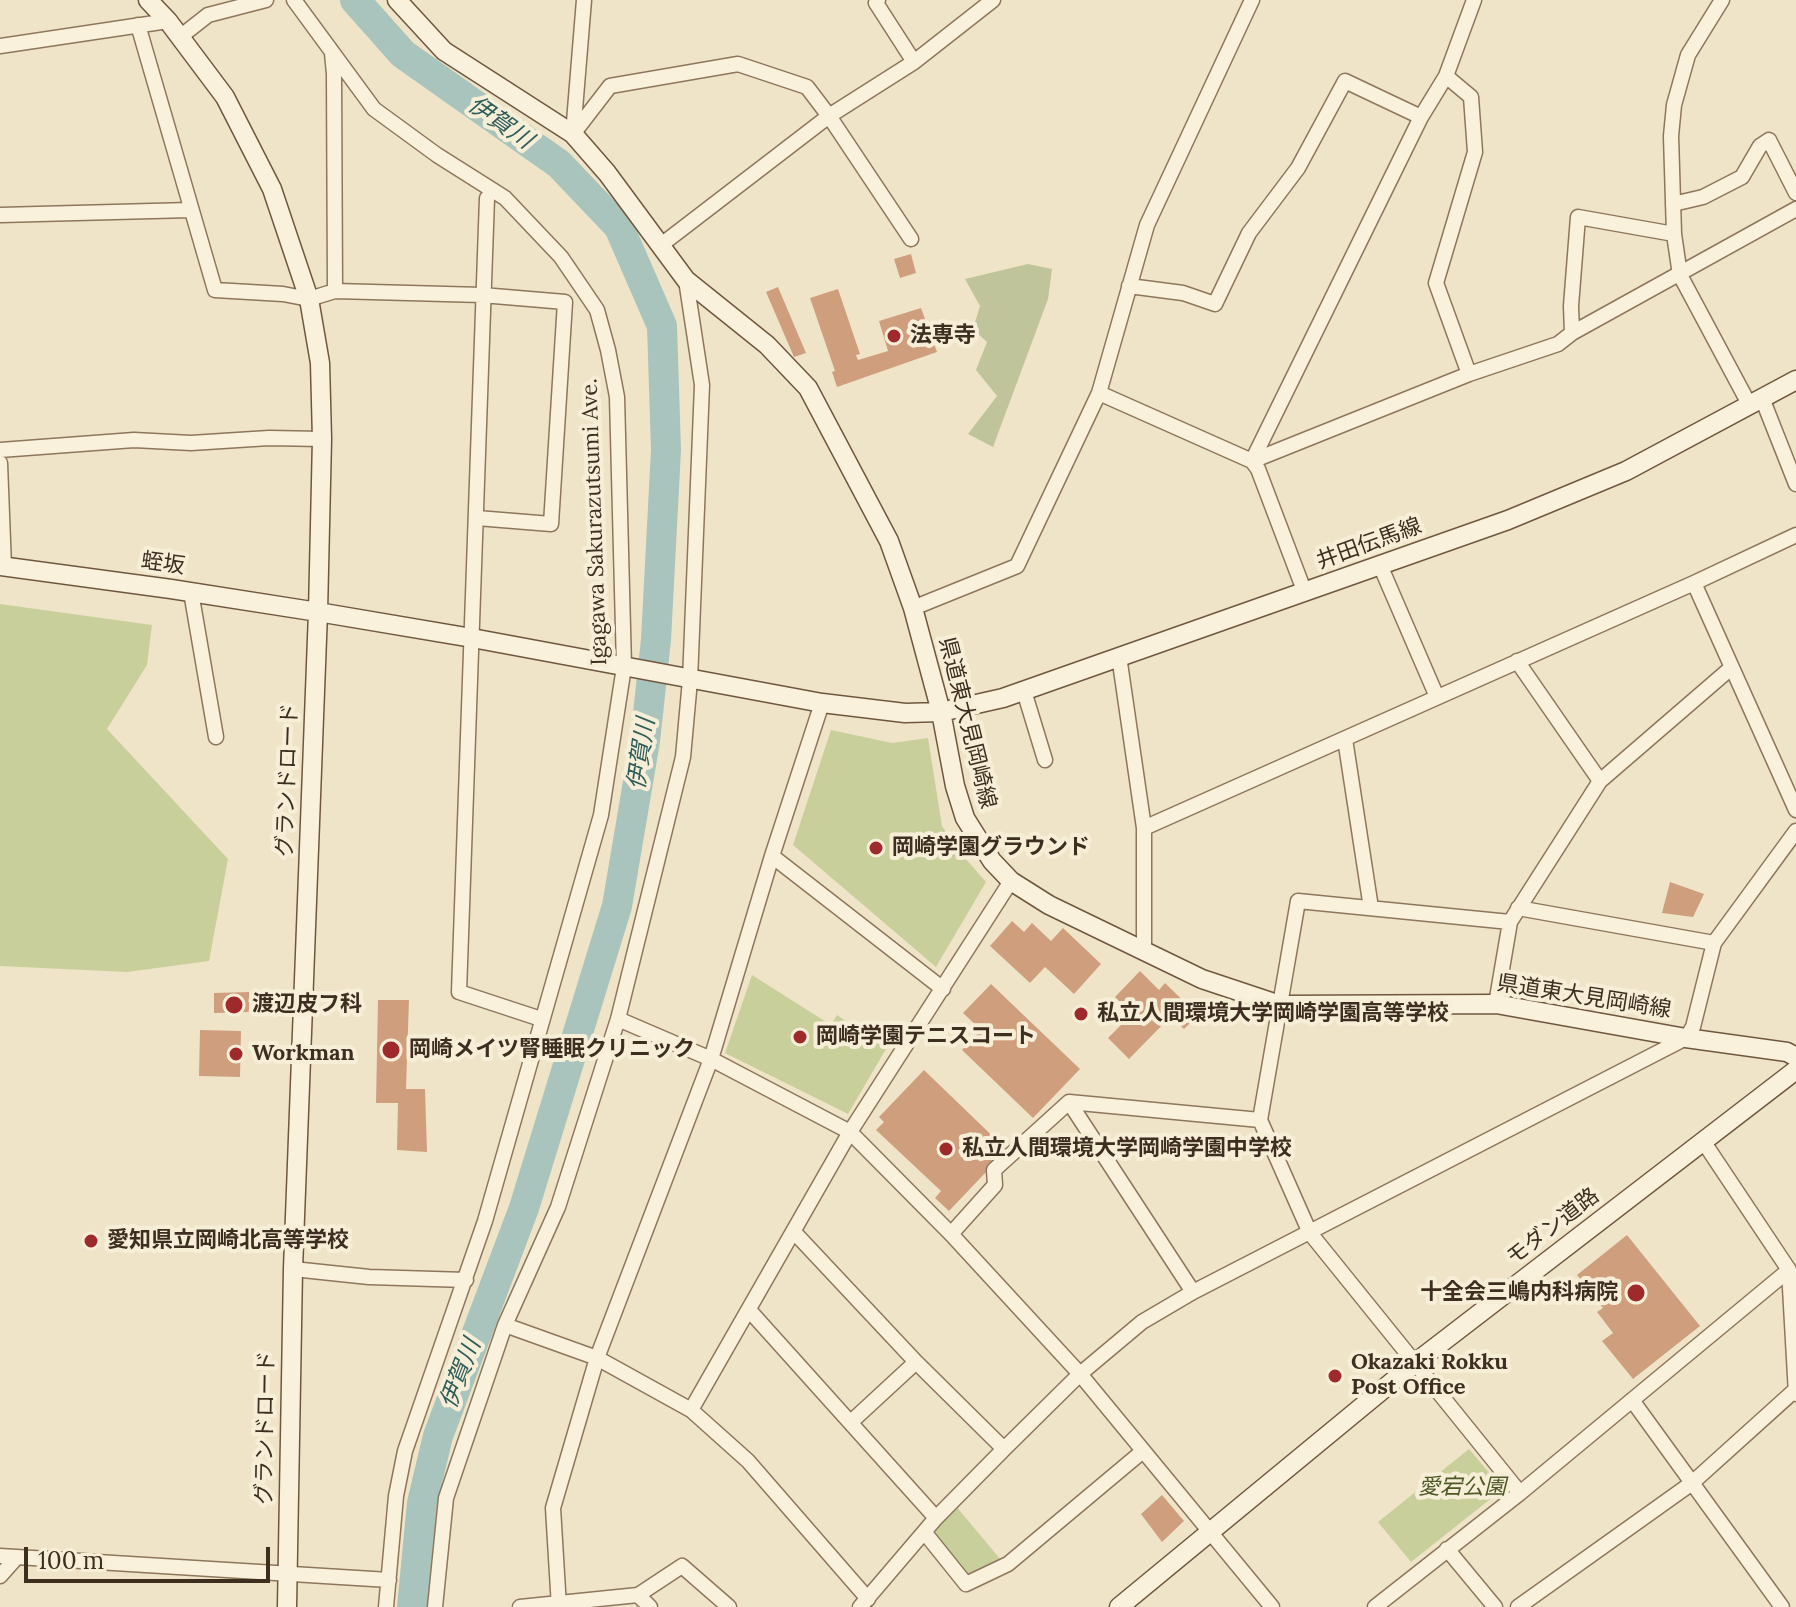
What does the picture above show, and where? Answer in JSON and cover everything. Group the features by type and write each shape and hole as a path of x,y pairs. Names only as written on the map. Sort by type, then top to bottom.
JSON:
{"street":[{"name":"グランドロード","path":"148,0 225,97 272,189 309,299 320,363 322,439 318,612 293,1269 287,1607"},
{"path":"0,46 138,25 174,29 208,15 266,0"},
{"name":"Igagawa Sakurazutsumi Ave.","path":"294,0 374,109 437,155 505,198 561,257 597,310 617,397 624,667 601,815 466,1280 452,1311 405,1451 396,1496 389,1580"},
{"name":"県道東大見岡崎線","path":"398,0 444,51 573,134 607,173 686,280 767,345 808,388 889,541 913,608 965,818 992,861 1011,881 1049,905 1202,979 1280,1005 1496,1004 1686,1038 1787,1052 1796,1057"},
{"path":"573,134 584,0"},
{"path":"878,0 876,3 914,62"},
{"path":"661,245 829,116 914,62 993,0"},
{"path":"913,608 1017,566 1099,393 1147,225 1252,0"},
{"path":"1252,461 1421,117 1446,76 1474,0"},
{"path":"1722,0 1688,55 1674,105 1671,136 1674,234 1680,275 1756,401 1796,484"},
{"path":"138,25 215,290 283,294 309,299 335,291 482,295 565,302 551,524 477,518"},
{"path":"332,53 335,291"},
{"path":"573,134 610,86 738,64 807,87 911,239"},
{"path":"1446,76 1471,97 1475,152 1436,283 1469,374"},
{"path":"1129,286 1183,293 1215,304 1249,233 1298,168 1345,81 1421,117"},
{"path":"1673,204 1703,197 1742,177 1760,146 1769,140 1796,193"},
{"path":"487,198 459,992 541,1019"},
{"path":"1252,461 1469,374 1558,344 1572,333 1796,209"},
{"path":"0,215 190,210"},
{"path":"1572,333 1578,217 1674,234"},
{"path":"435,1607 446,1498 505,1325 558,1207 618,1019 683,757 690,680 702,385 686,280"},
{"name":"井田伝馬線","path":"624,667 822,703 905,713 941,712 981,704 1508,520 1626,471 1796,380"},
{"path":"1099,393 1252,461 1258,469 1305,593"},
{"path":"0,450 134,440 191,443 269,438 322,439"},
{"path":"0,463 2,567"},
{"path":"1144,828 1796,535"},
{"path":"1380,565 1437,697"},
{"name":"蛭坂","path":"2,567 318,612 624,667"},
{"path":"1694,583 1796,810"},
{"path":"191,592 216,737"},
{"path":"1119,656 1144,828 1144,951"},
{"path":"1517,661 1600,781"},
{"path":"1496,1004 1510,922 1600,781 1731,668"},
{"path":"1024,691 1045,760"},
{"path":"559,1606 553,1508 597,1358 711,1059 822,703"},
{"path":"1345,739 1371,908"},
{"path":"505,1325 597,1358 691,1410 748,1461 864,1603 936,1518 1004,1449 1080,1374 1142,1322 1193,1292 1686,1038 1693,1027 1714,943 1796,831"},
{"path":"772,856 943,989"},
{"path":"691,1410 850,1132 1011,881"},
{"path":"1510,922 1298,901 1260,1120 1310,1233 1520,1493"},
{"path":"1518,908 1714,943"},
{"path":"618,1019 711,1059 850,1132 951,1234 1080,1374 1272,1607"},
{"name":"モダン道路","path":"1119,1607 1415,1363 1796,1070"},
{"path":"951,1234 995,1185 994,1170 1069,1102 1260,1120"},
{"path":"1069,1102 1193,1292"},
{"path":"1518,1607 1692,1483 1795,1392 1789,1270 1703,1141"},
{"path":"794,1232 916,1362 1004,1449"},
{"path":"293,1269 369,1277 466,1280"},
{"path":"1375,1607 1520,1493 1789,1270"},
{"path":"749,1310 936,1518"},
{"path":"851,1422 916,1362"},
{"path":"1632,1400 1782,1607"},
{"path":"925,1533 966,1584 1008,1564 1143,1451"},
{"path":"1447,1549 1495,1607"},
{"path":"0,1556 389,1580 386,1607"},
{"path":"0,1576 16,1558"},
{"path":"520,1607 559,1606 638,1595 682,1566 729,1607"},
{"path":"638,1595 650,1607"}],"green space":[{"path":"1028,264 1052,269 1048,299 993,447 968,434 997,396 976,370 987,342 973,329 980,306 965,279"},
{"path":"0,604 152,625 147,665 107,729 228,859 209,961 127,972 0,966"},
{"name":"岡崎学園グラウンド","path":"831,730 892,743 928,738 942,826 986,882 936,967 793,845"},
{"name":"岡崎学園テニスコート","path":"752,975 831,1025 837,1015 886,1049 848,1114 725,1053"},
{"name":"愛宕公園","path":"1469,1449 1503,1489 1411,1562 1378,1522"},
{"path":"955,1505 1001,1560 965,1577 930,1534"}],"building":[{"path":"911,254 916,273 900,278 894,259"},
{"path":"778,287 806,353 794,357 766,292"},
{"path":"838,289 860,354 856,355 858,360 888,351 879,321 921,308 937,352 837,387 832,372 835,371 810,298"},
{"path":"1670,882 1704,894 1693,917 1662,913"},
{"path":"1012,921 1024,932 1032,923 1051,941 1063,928 1101,964 1074,994 1045,967 1030,983 990,946"},
{"path":"1140,971 1159,990 1165,983 1198,1015 1184,1029 1171,1016 1129,1059 1108,1038 1132,1014 1115,997"},
{"path":"991,984 1080,1069 1033,1118 962,1050 981,1030 963,1013"},
{"path":"249,992 249,1012 214,1013 214,993"},
{"path":"378,1000 409,1000 406,1089 425,1089 427,1152 397,1150 398,1103 376,1103"},
{"path":"200,1030 241,1031 240,1077 199,1076"},
{"path":"924,1070 1007,1150 949,1211 935,1198 941,1191 876,1130 884,1122 879,1117"},
{"path":"1627,1235 1700,1326 1633,1379 1602,1341 1613,1333 1597,1312 1603,1308 1577,1275"},
{"path":"1162,1495 1184,1521 1162,1542 1141,1514"}],"waterway":[{"name":"伊賀川","path":"355,0 403,54 559,164 619,227 662,326 666,450 656,640 645,741 617,906 524,1208 438,1436 422,1503 412,1607"}],"place":[{"name":"法専寺","path":"894,336"},
{"name":"岡崎学園グラウンド","path":"876,848"},
{"name":"渡辺皮フ科","path":"234,1005"},
{"name":"私立人間環境大学岡崎学園高等学校","path":"1081,1014"},
{"name":"岡崎学園テニスコート","path":"800,1037"},
{"name":"岡崎メイツ腎睡眠クリニック","path":"391,1050"},
{"name":"Workman","path":"236,1054"},
{"name":"私立人間環境大学岡崎学園中学校","path":"946,1149"},
{"name":"愛知県立岡崎北高等学校","path":"91,1241"},
{"name":"十全会三嶋内科病院","path":"1636,1293"},
{"name":"Okazaki Rokku Post Office","path":"1335,1376"}]}
